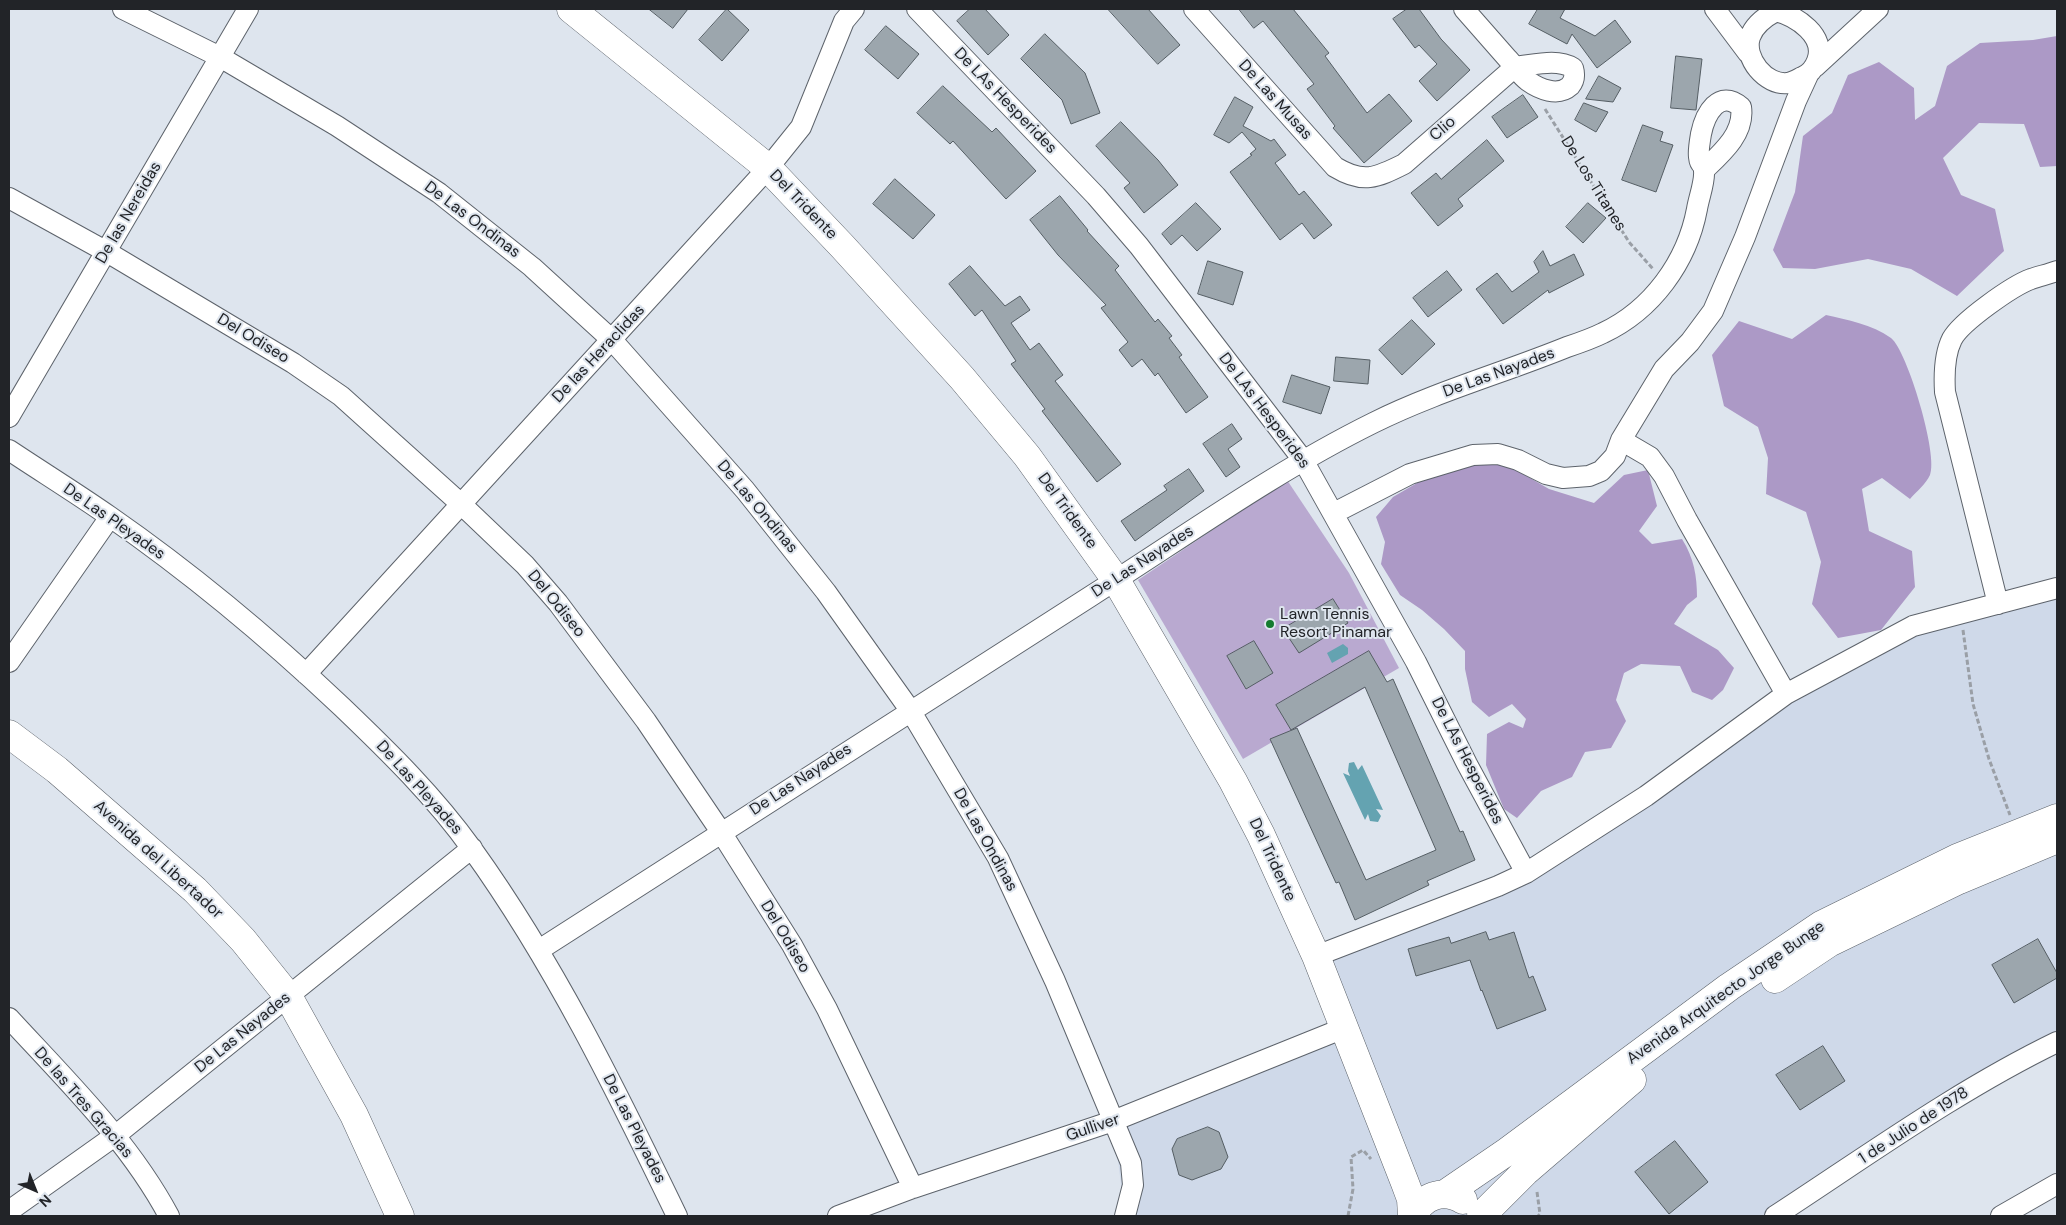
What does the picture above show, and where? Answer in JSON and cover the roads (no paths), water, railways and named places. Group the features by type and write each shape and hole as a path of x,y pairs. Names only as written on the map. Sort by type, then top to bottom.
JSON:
{"main road":[{"name":"Del Tridente","path":"571,9 768,168 962,378 1027,456 1116,580 1233,781 1261,835 1316,956 1411,1199 1413,1216"},
{"name":"Avenida del Libertador","path":"9,734 57,770 195,890 243,940 288,996 354,1115 400,1216"},
{"name":"Avenida Arquitecto Jorge Bunge","path":"1413,1216 1422,1202 1442,1194 1508,1151 1729,987 1821,925 1957,858 2057,818"},
{"name":"Avenida Arquitecto Jorge Bunge","path":"1481,1216 1525,1172 1619,1090 1731,1007 1829,943 1959,880 2057,839"},
{"name":"Del Tridente","path":"1392,1152 1414,1176 1442,1194 1456,1196 1466,1201 1475,1216"}],"street":[{"name":"De Las Ondinas","path":"123,9 220,57 337,126 439,193 532,267 612,340 751,497 826,592 910,710 998,858 1055,982 1131,1163 1133,1186 1125,1216"},
{"name":"De las Nereidas","path":"9,417 248,9"},
{"name":"De las Heraclidas","path":"306,674 768,168 801,127 844,21 854,9"},
{"name":"De LAs Hesperides","path":"917,9 1096,196 1139,246 1303,460 1416,662 1467,764 1526,873"},
{"name":"De Las Musas","path":"1194,9 1335,167 1350,176 1364,178"},
{"name":"Clio","path":"1364,178 1384,174 1404,164 1522,74 1464,9"},
{"path":"1715,9 1760,71 1768,78 1778,82 1789,83 1811,71 1878,9"},
{"path":"1334,514 1410,474 1473,455 1498,454 1518,460 1546,474 1563,478 1589,476 1601,471 1615,456 1621,440 1664,369 1690,342 1713,311 1745,237 1779,142 1818,57 1816,39 1800,22 1779,10 1759,22 1753,30 1749,38 1748,53"},
{"name":"De Las Nayades","path":"540,950 910,710 1303,460 1406,407 1515,368 1604,333 1644,307 1664,283 1684,250 1695,218 1704,170"},
{"name":"Del Odiseo","path":"9,198 107,252 293,363 341,396 519,558 558,603 646,721 721,832 792,945 827,1009 913,1188"},
{"path":"1998,604 1945,392 1946,356 1951,340 1960,326 1978,312 2030,280 2057,271"},
{"path":"1621,440 1650,457 1664,476 1686,520 1786,694"},
{"name":"De Las Pleyades","path":"9,450 110,517 220,600 306,674 403,765 472,848 540,950 625,1108 677,1216"},
{"path":"9,662 110,517"},
{"path":"1316,956 1498,886 1526,873 1646,796 1786,694 1913,626 2057,588"},
{"name":"De Las Nayades","path":"9,1211 116,1135 472,848"},
{"name":"De las Tres Gracias","path":"9,1018 116,1135 160,1198 169,1216"},
{"name":"Gulliver","path":"838,1216 913,1188 1113,1121 1344,1028"},
{"name":"1 de Julio de 1978","path":"1775,1216 1952,1100 2024,1058 2057,1042"},
{"path":"2001,1216 2057,1184"}],"water":[{"path":"1343,644 1348,648 1348,654 1332,663 1327,653"},
{"path":"1354,762 1358,770 1362,765 1383,810 1376,809 1381,816 1378,822 1370,821 1368,814 1365,820 1343,773 1350,776 1348,771 1349,763"}],"place":[{"name":"Lawn Tennis Resort Pinamar","path":"1270,624"}]}
